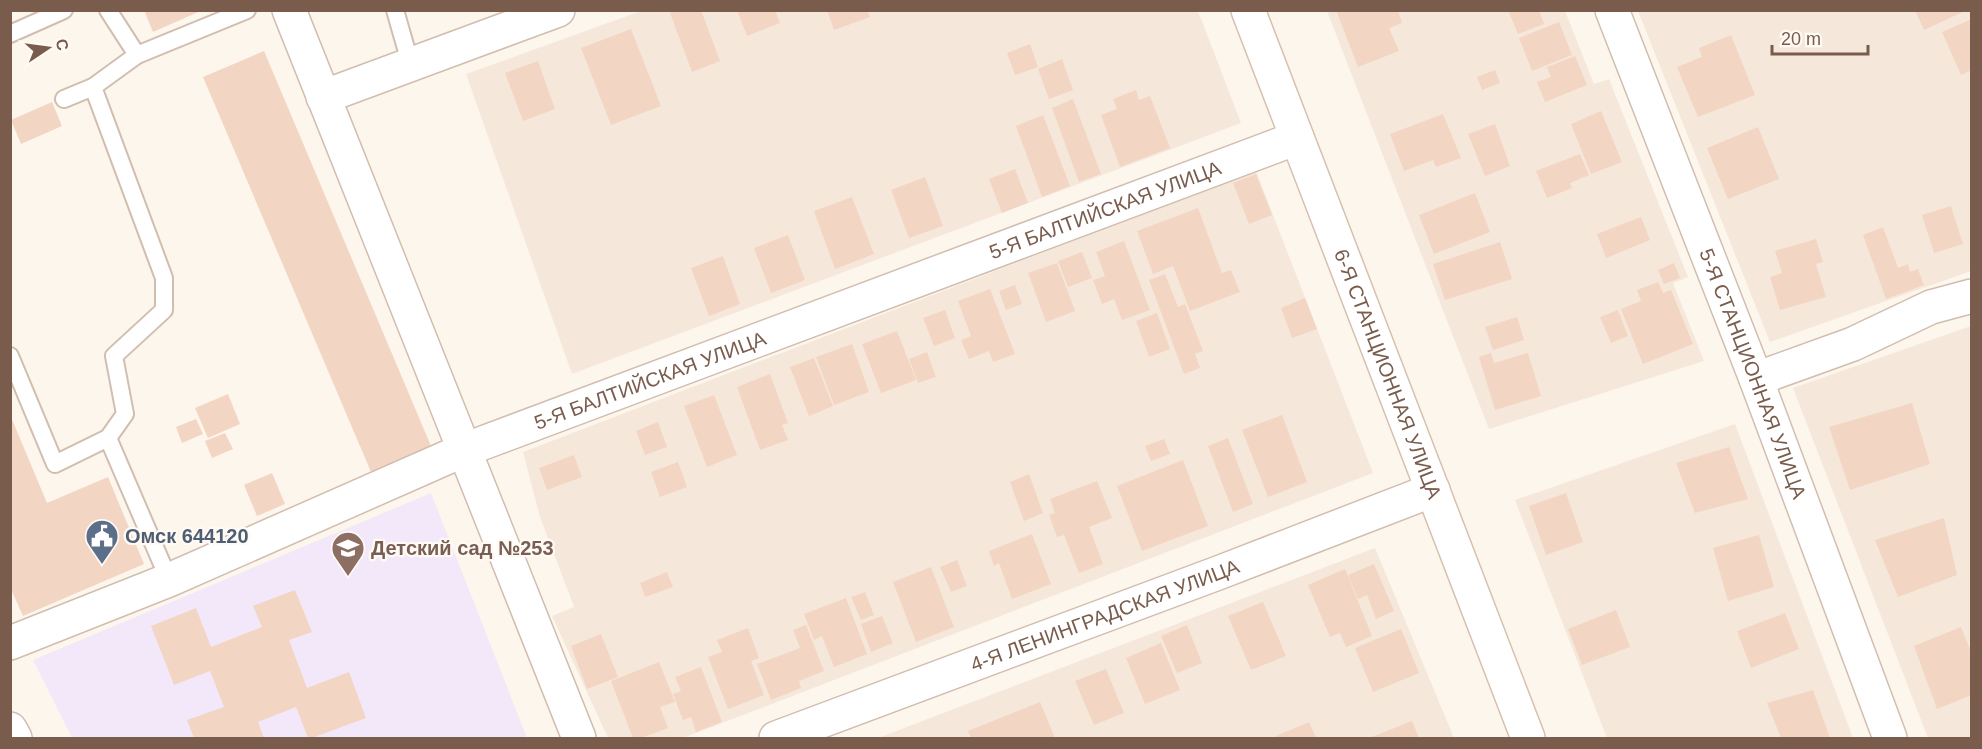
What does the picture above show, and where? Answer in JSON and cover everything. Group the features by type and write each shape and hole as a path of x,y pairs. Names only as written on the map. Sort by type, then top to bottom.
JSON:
{"street":[{"path":"290,10 579,738"},
{"path":"323,97 558,10"},
{"name":"6-Я СТАНЦИОННАЯ УЛИЦА","path":"1248,10 1528,738"},
{"name":"5-Я СТАНЦИОННАЯ УЛИЦА","path":"1612,10 1756,380 1890,738"},
{"name":"5-Я БАЛТИЙСКАЯ УЛИЦА","path":"10,643 169,580 464,450 1297,138"},
{"path":"1756,380 1853,344 1931,307 1971,296"},
{"name":"4-Я ЛЕНИНГРАДСКАЯ УЛИЦА","path":"776,738 1433,490"},
{"path":"10,729 15,738"}],"lane":[{"path":"10,34 64,10"},
{"path":"108,10 137,55"},
{"path":"64,99 93,87 137,55 247,10"},
{"path":"395,10 411,66"},
{"path":"10,356 55,464 108,438 125,414 114,356 164,310 164,278 93,87"},
{"path":"108,438 169,580"}],"shaded area":[{"path":"641,11 1198,11 1241,123 572,374 466,74"},
{"path":"1327,11 1565,11 1594,84 1609,79 1688,277 1673,283 1704,361 1489,429"},
{"path":"1638,11 1971,11 1971,271 1770,342"},
{"path":"1256,171 1373,473 683,738 608,738 552,616 574,607 540,517 523,452"},
{"path":"1971,326 1971,738 1928,738 1793,388"},
{"path":"1735,424 1853,738 1607,738 1515,500"},
{"name":"Детский сад №253","path":"431,493 527,738 72,738 33,660"},
{"path":"1375,548 1454,738 878,738"}],"building":[{"path":"144,10 203,10 153,32"},
{"path":"675,10 701,10 720,61 692,72 670,13"},
{"path":"737,10 775,10 780,23 747,36"},
{"path":"827,10 867,10 870,17 834,30"},
{"path":"1336,10 1398,10 1402,23 1389,28 1399,51 1358,67"},
{"path":"1508,10 1539,10 1544,24 1518,34"},
{"path":"1915,10 1967,10 1924,30"},
{"path":"1972,19 1972,70 1961,75 1942,32"},
{"path":"1559,22 1572,55 1532,71 1519,38"},
{"path":"631,29 661,106 611,125 581,48"},
{"path":"1731,35 1755,95 1698,117 1677,67 1702,57 1699,48"},
{"path":"1030,44 1038,67 1015,75 1007,53"},
{"path":"264,51 431,446 371,472 203,77"},
{"path":"1575,56 1587,85 1545,102 1537,82 1551,77 1547,67"},
{"path":"1062,59 1073,90 1049,99 1038,69"},
{"path":"538,61 555,109 523,121 505,73"},
{"path":"1495,70 1500,83 1482,90 1477,77"},
{"path":"1136,90 1139,100 1150,96 1170,148 1120,167 1101,115 1117,109 1113,99"},
{"path":"1073,99 1101,174 1079,182 1052,108"},
{"path":"52,102 62,126 21,144 11,120"},
{"path":"1601,111 1622,162 1591,174 1571,124"},
{"path":"1443,114 1461,158 1436,167 1433,160 1404,171 1390,134"},
{"path":"1043,115 1070,186 1042,197 1016,126"},
{"path":"1495,124 1510,166 1485,176 1468,134"},
{"path":"1758,127 1779,179 1728,199 1707,148"},
{"path":"1580,154 1589,175 1570,183 1572,188 1547,198 1536,171"},
{"path":"1015,169 1028,203 1002,213 989,179"},
{"path":"1256,174 1272,215 1249,224 1233,183"},
{"path":"925,177 943,226 909,238 891,190"},
{"path":"1475,193 1490,232 1434,254 1419,215"},
{"path":"852,197 874,254 835,269 814,211"},
{"path":"1951,206 1963,244 1934,253 1922,215"},
{"path":"1198,208 1222,273 1231,270 1240,292 1190,311 1173,266 1153,274 1137,231"},
{"path":"1641,217 1650,240 1606,258 1597,234"},
{"path":"1883,227 1898,268 1908,264 1910,272 1918,269 1924,285 1886,299 1863,235"},
{"path":"788,235 805,280 771,293 754,248"},
{"path":"1816,239 1823,262 1816,264 1826,297 1780,310 1770,277 1782,273 1775,251"},
{"path":"1124,241 1150,310 1122,320 1114,299 1102,304 1093,280 1105,276 1096,252"},
{"path":"1500,242 1512,279 1445,300 1433,264"},
{"path":"1082,252 1092,278 1068,287 1058,261"},
{"path":"723,256 740,304 709,316 691,268"},
{"path":"1057,263 1075,311 1046,322 1028,273"},
{"path":"1674,263 1680,278 1664,284 1658,270"},
{"path":"1165,274 1178,307 1185,304 1203,351 1195,354 1200,368 1184,374 1149,280"},
{"path":"1658,282 1663,293 1671,290 1693,344 1643,364 1621,309 1641,301 1637,290"},
{"path":"1015,285 1022,304 1006,310 999,291"},
{"path":"990,289 1015,354 993,362 989,351 969,359 961,340 971,336 958,301"},
{"path":"1305,298 1317,329 1292,338 1281,308"},
{"path":"945,310 955,338 934,346 923,318"},
{"path":"1618,310 1628,336 1611,343 1600,317"},
{"path":"1157,313 1170,349 1149,357 1136,321"},
{"path":"1517,317 1524,340 1493,350 1485,327"},
{"path":"897,331 916,380 881,393 862,344"},
{"path":"852,344 869,392 834,405 816,357"},
{"path":"927,352 936,377 918,383 909,359"},
{"path":"1491,353 1494,363 1528,353 1541,396 1495,410 1479,357"},
{"path":"814,358 833,406 809,416 790,367"},
{"path":"770,374 788,423 782,425 788,440 760,450 737,387"},
{"path":"228,394 240,424 208,438 195,408"},
{"path":"714,395 737,455 707,467 684,406"},
{"path":"1912,403 1930,464 1850,490 1829,427"},
{"path":"1282,415 1307,482 1268,497 1242,430"},
{"path":"11,417 47,503 108,477 144,564 23,616 10,587"},
{"path":"196,419 203,434 182,443 176,427"},
{"path":"658,422 667,447 645,455 636,431"},
{"path":"225,433 233,449 212,458 205,441"},
{"path":"1228,438 1253,504 1233,512 1208,446"},
{"path":"1164,439 1170,454 1151,461 1145,446"},
{"path":"1729,447 1748,499 1695,513 1676,463"},
{"path":"574,455 582,477 547,490 539,468"},
{"path":"1183,460 1208,526 1142,551 1117,486"},
{"path":"678,462 687,487 660,497 651,472"},
{"path":"272,473 285,504 257,516 244,485"},
{"path":"1029,474 1043,513 1024,521 1010,482"},
{"path":"1097,481 1112,518 1089,527 1103,564 1079,573 1064,535 1057,537 1049,515 1055,513 1050,499"},
{"path":"1566,493 1583,542 1546,555 1529,506"},
{"path":"1944,518 1957,575 1898,597 1875,540"},
{"path":"1032,534 1051,584 1012,599 999,563 994,566 989,551"},
{"path":"1759,535 1774,587 1728,601 1713,548"},
{"path":"957,560 967,586 951,592 940,567"},
{"path":"1374,564 1394,611 1376,619 1367,595 1358,599 1348,575"},
{"path":"931,567 954,627 916,642 893,582"},
{"path":"1345,569 1372,636 1346,647 1340,633 1330,637 1308,585"},
{"path":"667,572 673,587 645,597 640,583"},
{"path":"295,590 312,632 289,640 307,688 349,672 366,718 308,738 296,707 258,722 264,738 194,738 187,720 224,707 210,671 174,685 151,626 196,608 211,647 262,627 253,606"},
{"path":"865,592 874,615 861,620 851,597"},
{"path":"846,598 867,654 834,667 822,636 814,640 804,614"},
{"path":"1263,602 1286,656 1251,670 1228,616"},
{"path":"1616,610 1630,647 1582,665 1568,629"},
{"path":"1785,613 1799,649 1751,668 1737,631"},
{"path":"882,616 893,643 871,652 861,624"},
{"path":"806,625 824,671 799,681 801,688 771,700 757,664 800,648 793,630"},
{"path":"1187,625 1202,663 1177,673 1161,636"},
{"path":"1961,627 1972,654 1972,695 1937,709 1914,646"},
{"path":"748,628 759,658 751,661 764,695 728,709 708,657 722,652 717,640"},
{"path":"1401,629 1419,673 1373,692 1355,648"},
{"path":"601,634 618,677 587,689 571,646"},
{"path":"1161,643 1180,690 1145,704 1126,658"},
{"path":"659,662 675,702 660,707 668,728 641,738 633,738 611,681"},
{"path":"701,667 722,722 696,732 691,717 683,720 673,694 681,691 675,677"},
{"path":"1106,669 1124,713 1094,725 1075,681"},
{"path":"1813,690 1830,738 1781,738 1767,703"},
{"path":"1040,702 1055,738 971,738 968,731"},
{"path":"1412,721 1419,738 1369,738"},
{"path":"1309,722 1316,738 1277,738 1276,736"}],"place":[{"name":"Омск 644120","path":"102,565"},
{"name":"Детский сад №253","path":"348,577"}]}
